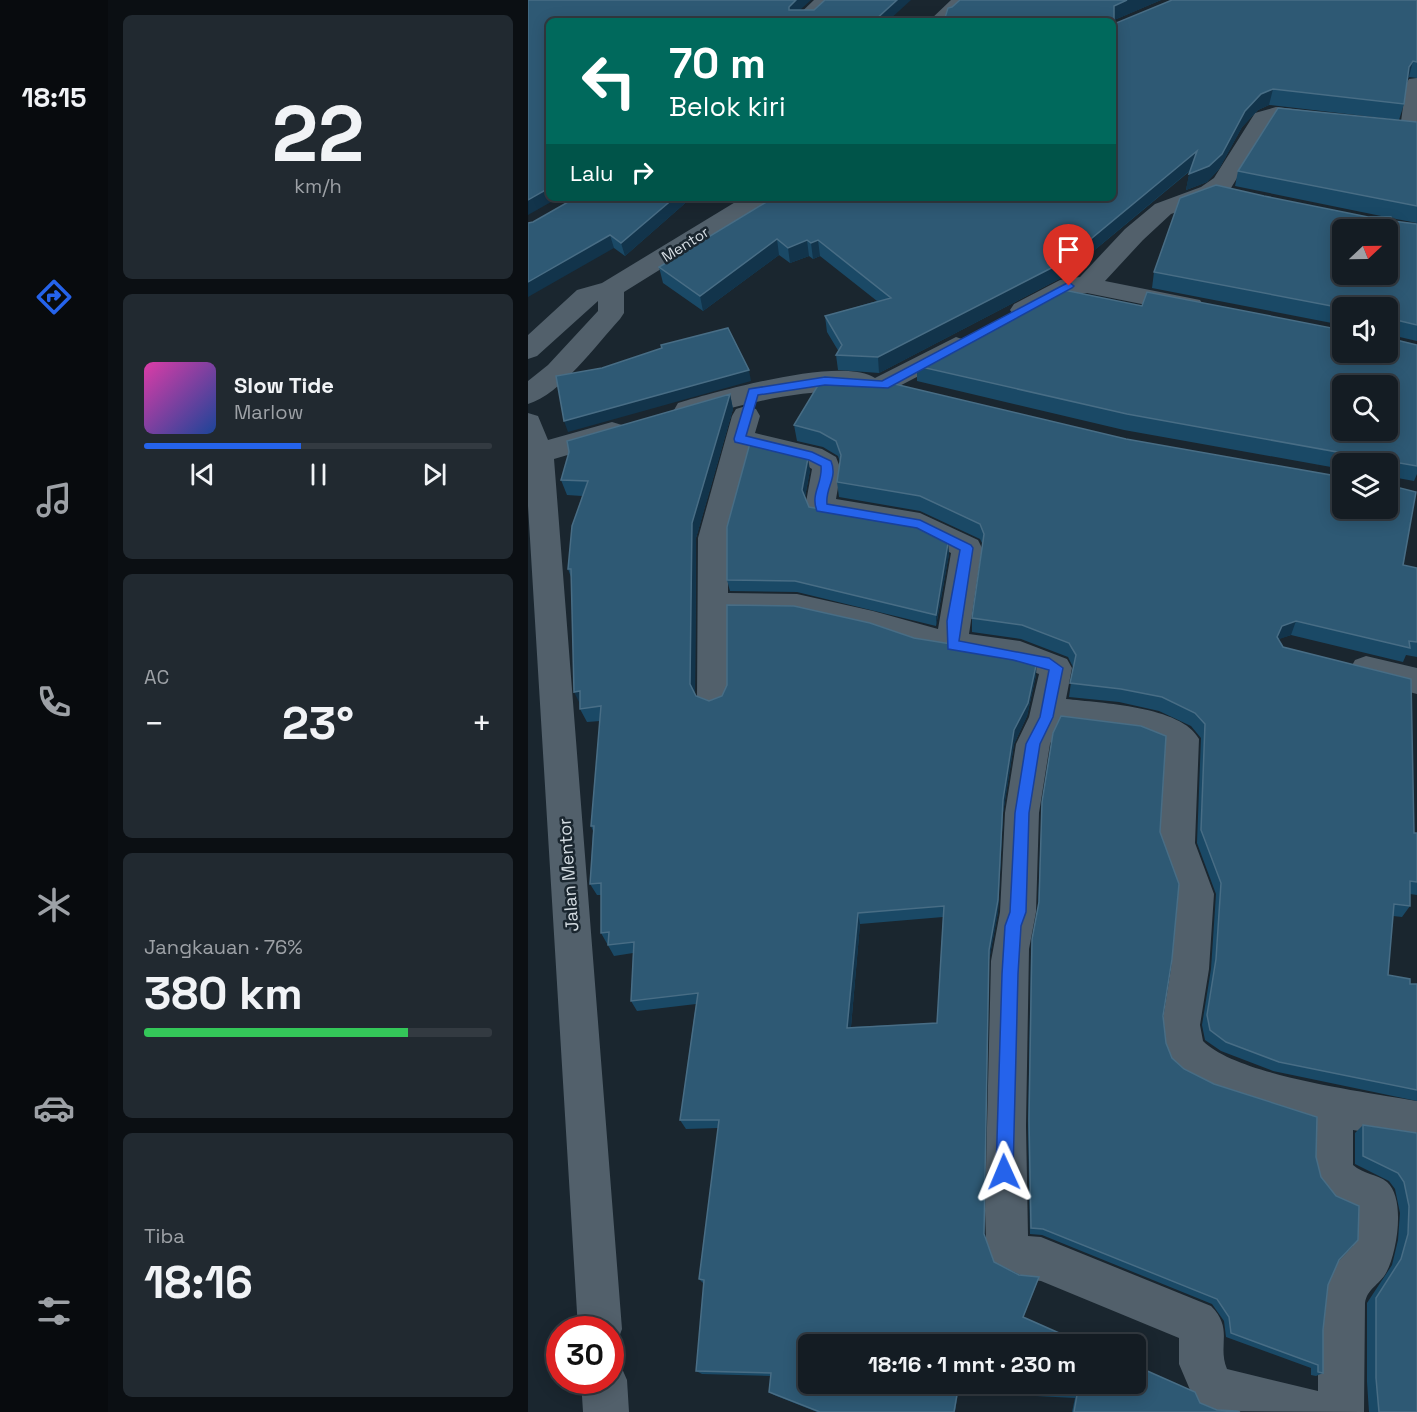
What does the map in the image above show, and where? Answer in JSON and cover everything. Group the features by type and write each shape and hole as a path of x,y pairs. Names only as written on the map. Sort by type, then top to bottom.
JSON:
{"street":[{"path":"805,18 825,0"},
{"path":"942,18 963,0"},
{"path":"1387,126 1414,129 1417,84"},
{"path":"1215,191 1223,183 1263,118 1269,114 1341,121"},
{"path":"1086,285 1162,209 1179,200 1215,191 1242,198"},
{"name":"Mentor","path":"528,350 586,296 611,289 754,201"},
{"path":"1007,319 1069,286 1086,285 1215,311"},
{"path":"528,395 557,371 611,313 611,289"},
{"path":"884,385 976,335"},
{"path":"533,438 651,421 753,392 825,381 884,385 918,393"},
{"path":"713,698 711,605 713,538 753,392"},
{"name":"Jalan Mentor","path":"533,438 599,1316"},
{"path":"740,439 812,456 826,464 829,478 820,495 821,508 920,524 967,548 954,621 953,645"},
{"path":"711,605 797,606 873,623 915,637 1049,663 1056,668 1048,711 1033,744 1022,813 1018,912 1013,926 1004,1150 1007,1240 1010,1251 1019,1256 1041,1259 1195,1322 1203,1330 1202,1364 1212,1388 1313,1412"},
{"path":"1336,661 1417,681"},
{"path":"1048,711 1151,725 1175,732 1182,739 1177,843 1196,894 1190,969 1181,1025 1185,1052 1195,1061 1225,1076 1299,1100 1417,1120"},
{"path":"1335,1107 1331,1158 1334,1173 1342,1184 1360,1189 1373,1198 1375,1208 1375,1246 1368,1261 1356,1271 1345,1289 1341,1412"},
{"path":"605,1394 606,1412"}],"building":[{"path":"528,0 796,0 789,10 814,10 825,0 897,0 877,18 546,18 546,190 528,200"},
{"path":"960,0 1127,0 1114,6 1114,18 945,18 948,8"},
{"path":"1172,0 1417,0 1417,62 1413,61 1409,67 1404,104 1273,89 1261,94 1245,111 1222,154 1209,166 1189,174 1197,151 1063,262 878,357 836,355 842,345 825,316 891,298 818,240 811,243 807,240 788,248 777,239 700,296 659,267 768,201 1116,201 1116,23"},
{"path":"1278,108 1417,122 1417,206 1238,171"},
{"path":"1216,185 1368,217 1391,217 1392,219 1332,219 1332,285 1398,285 1398,222 1417,224 1417,325 1398,320 1398,297 1332,297 1332,306 1154,272 1180,198"},
{"path":"570,201 670,201 621,243 610,235 528,282 528,223"},
{"path":"1059,289 1142,306 1147,292 1332,328 1332,363 1398,363 1398,340 1417,345 1417,466 1398,463 1398,453 1342,453 1127,414 917,366"},
{"path":"728,328 749,370 564,421 556,376 602,368 662,348 661,345"},
{"path":"823,377 882,381 1126,439 1332,475 1332,519 1398,519 1398,488 1416,492 1403,565 1417,568 1417,642 1409,641 1410,648 1296,621 1282,626 1277,637 1283,647 1411,679 1417,882 1410,881 1410,906 1394,904 1388,975 1410,979 1410,984 1417,984 1417,1090 1279,1062 1226,1042 1210,1030 1207,1015 1216,959 1221,883 1201,830 1205,724 1195,713 1162,697 1070,683 1076,655 1069,643 1022,625 972,618 984,534 980,524 920,496 837,482 841,455 836,441 820,432 794,425"},
{"path":"730,394 692,523 690,684 696,696 709,701 722,696 727,685 727,605 794,606 870,623 914,638 1020,655 1037,661 1028,703 1014,730 1003,800 998,900 989,950 984,1234 994,1262 1019,1275 1039,1277 1023,1317 1061,1334 798,1334 798,1394 957,1394 954,1412 820,1412 769,1392 771,1373 696,1371 704,1280 699,1279 719,1120 680,1120 698,993 631,1001 634,942 608,945 609,932 601,933 601,883 590,884 594,826 591,826 601,706 580,709 580,691 574,692 571,569 568,569 572,526 588,481 561,480 569,452 567,441","holes":["944,906 937,1023 847,1028 858,913"]},
{"path":"750,443 801,454 808,458 802,490 809,507 913,525 948,543 936,615 795,581 727,580 727,527"},
{"path":"1061,716 1141,726 1166,736 1160,832 1179,884 1172,959 1163,1016 1166,1043 1172,1058 1184,1069 1214,1084 1317,1117 1316,1157 1321,1177 1336,1196 1359,1206 1358,1240 1339,1260 1328,1285 1323,1330 1323,1373 1318,1372 1318,1365 1231,1333 1229,1317 1217,1299 1043,1229 1031,1228 1029,1119 1032,939 1039,902 1042,802 1053,733"},
{"path":"1363,1125 1417,1133 1417,1412 1379,1412 1376,1378 1376,1298 1401,1259 1408,1234 1409,1206 1404,1182 1398,1173 1363,1156"},
{"path":"1146,1370 1195,1392 1200,1403 1217,1410 1240,1412 1074,1412 1077,1395 1057,1394 1146,1394"}],"route":[{"path":"1004,1172 1010,974 1013,926 1018,912 1022,813 1033,744 1046,717 1053,692 1056,668 1049,663 953,645 954,621 967,548 920,524 821,508 820,495 829,478 826,464 812,456 740,439 753,392 825,381 884,385 1069,286"}]}
